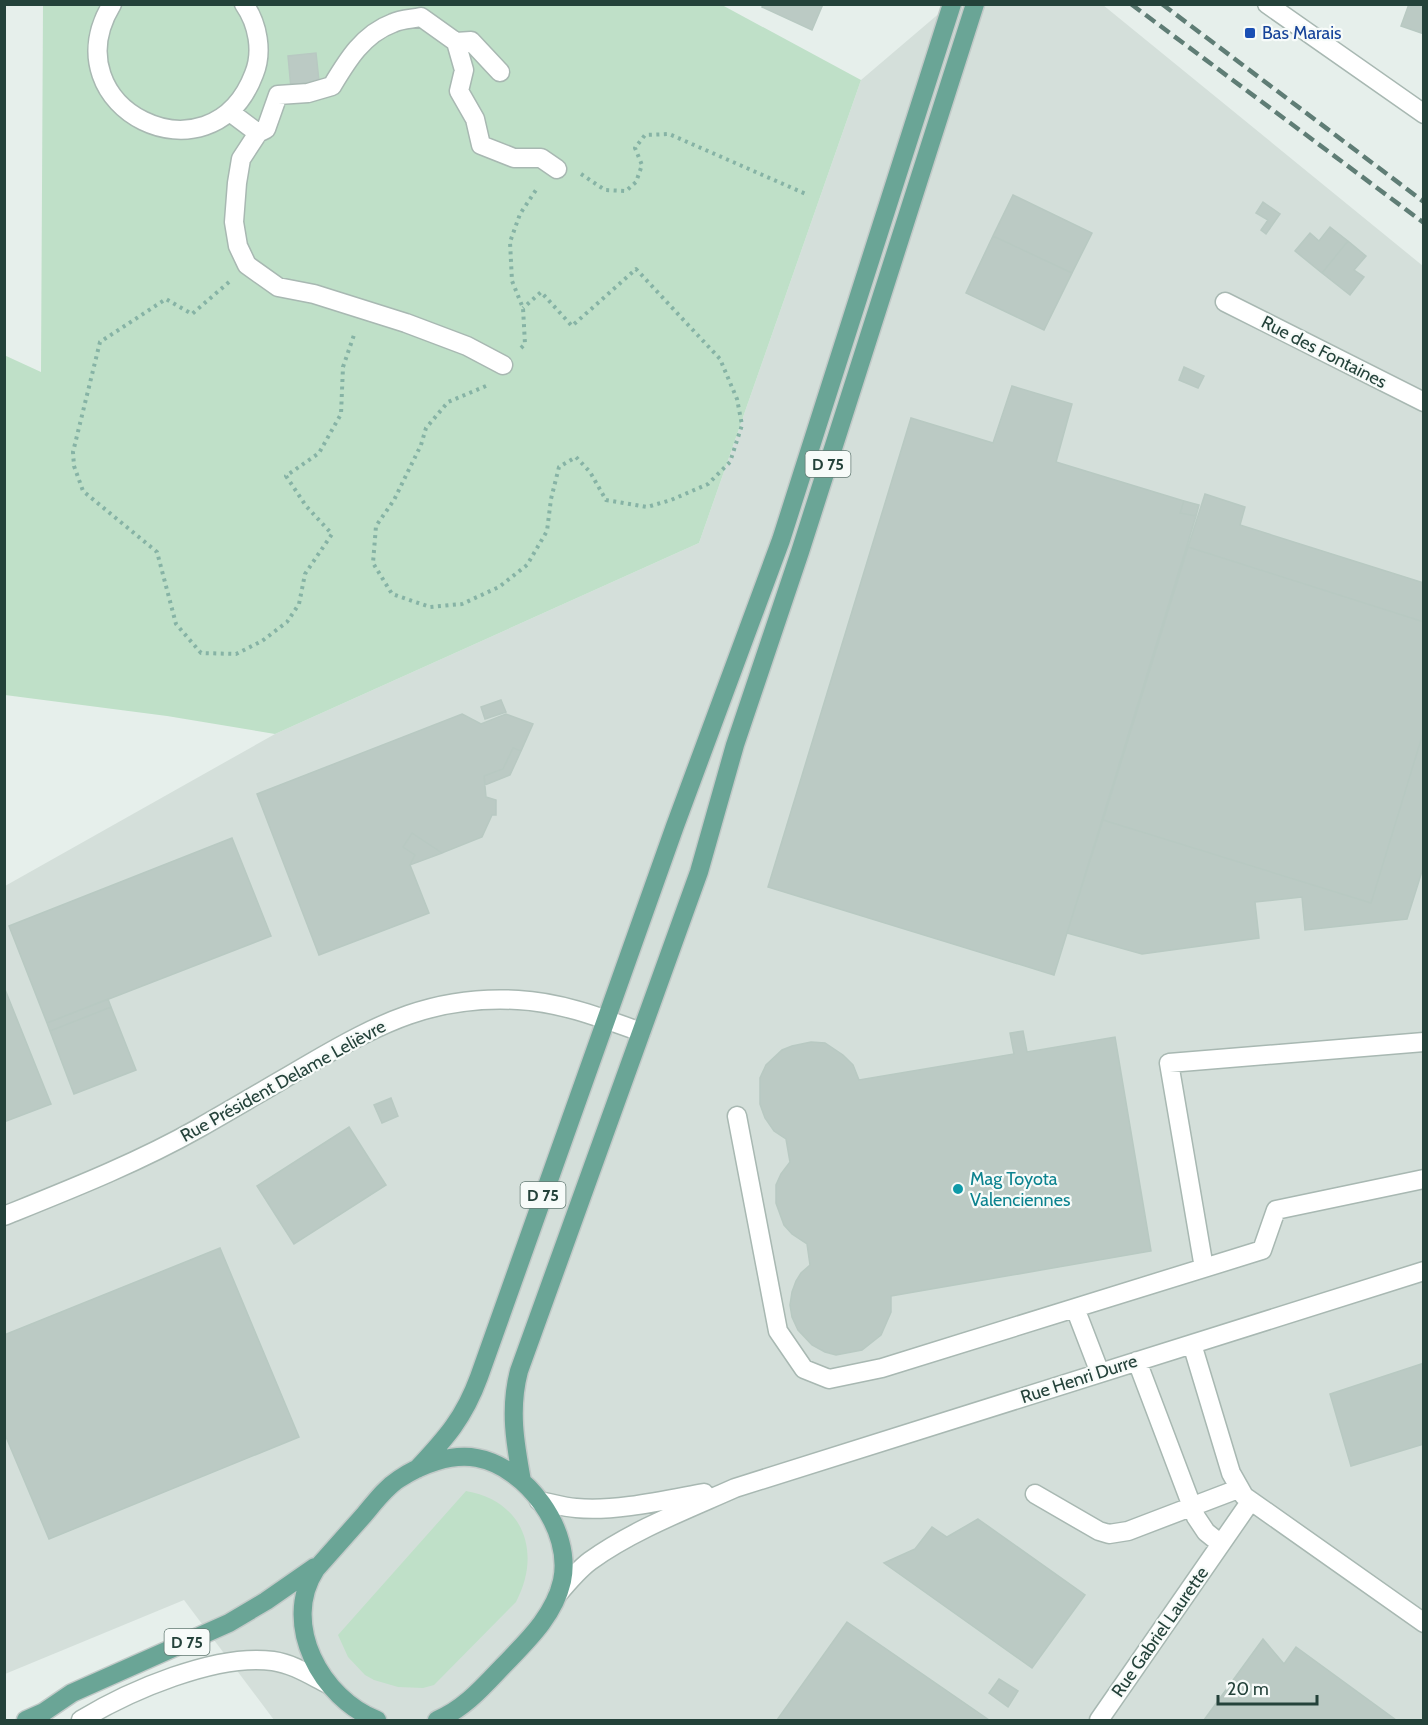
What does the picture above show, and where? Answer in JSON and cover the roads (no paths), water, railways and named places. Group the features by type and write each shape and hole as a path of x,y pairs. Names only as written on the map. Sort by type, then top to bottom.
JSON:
{"main road":[{"name":"D 75","path":"417,1469 449,1435 470,1401 781,540 952,4"},
{"name":"D 75","path":"522,1481 513,1427 512,1404 515,1384 586,1180 702,862 742,722 800,552 975,4"},
{"path":"377,1720 363,1714 346,1702 328,1684 313,1661 304,1622 308,1586 312,1576 324,1561 390,1486 417,1469 451,1458 475,1457 499,1465 522,1481 539,1501 555,1529 562,1551 563,1573 558,1594 549,1613 536,1631 477,1693 456,1711 437,1720"},
{"name":"D 75","path":"39,1716 72,1693 229,1623 324,1561"},
{"path":"461,1720 477,1693"},
{"path":"346,1702 355,1720"},
{"path":"26,1720 39,1716"}],"street":[{"path":"112,4 102,20 97,46 100,72 112,96 131,115 155,127 182,130 207,125 230,112 248,91 257,67 258,40 251,14 244,4"},
{"path":"1267,4 1424,114"},
{"path":"503,364 467,346 416,327 314,294 278,287 248,265 238,246 234,222 241,159 258,133 266,129 278,95 308,93 332,86 352,53 374,32 393,22 421,17 456,42 464,70 459,91 475,119 481,145 514,158 541,158 557,169"},
{"path":"456,42 471,41 500,72"},
{"path":"230,112 258,133"},
{"name":"Rue des Fontaines","path":"1226,302 1424,402"},
{"name":"Rue Président Delame Lelièvre","path":"4,1216 159,1149 356,1037 408,1014 463,1001 519,1000 554,1005 641,1032"},
{"path":"1204,1268 1169,1063 1424,1042"},
{"path":"737,1116 778,1331 804,1369 829,1379 882,1368 1262,1250 1276,1210 1424,1179"},
{"name":"Rue Henri Durre","path":"558,1594 579,1570 613,1546 684,1510 735,1488 1424,1271"},
{"path":"1075,1308 1100,1373"},
{"path":"1192,1344 1231,1473 1244,1496 1424,1623"},
{"path":"1137,1361 1192,1506 1201,1525 1221,1544"},
{"name":"Rue Henri Durre","path":"539,1501 565,1507 592,1509 673,1499 735,1488"},
{"path":"1035,1494 1089,1526 1109,1534 1128,1531 1192,1506 1244,1496"},
{"name":"Rue Gabriel Laurette","path":"1099,1720 1221,1544 1244,1496"},
{"name":"D 75","path":"81,1720 161,1682 201,1669 237,1662 261,1660 274,1662 300,1669 328,1684"}],"railway":[{"path":"1131,4 1424,223"},
{"path":"1162,4 1424,202"}],"place":[{"name":"Bas Marais","path":"1250,33"},
{"name":"Mag Toyota Valenciennes","path":"958,1189"}]}
